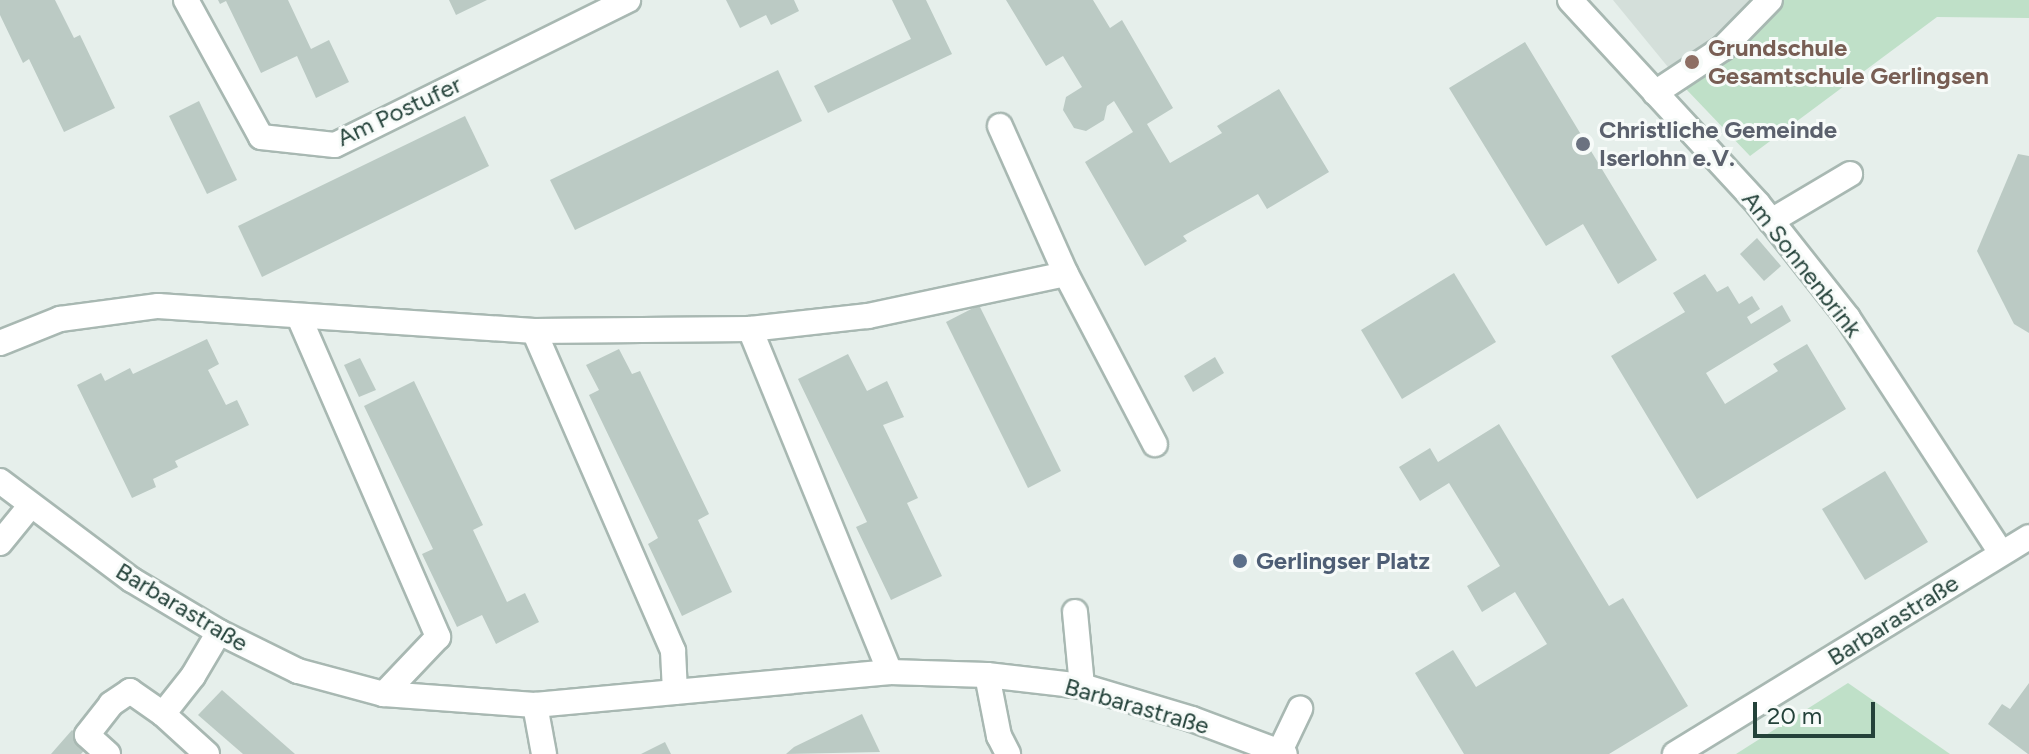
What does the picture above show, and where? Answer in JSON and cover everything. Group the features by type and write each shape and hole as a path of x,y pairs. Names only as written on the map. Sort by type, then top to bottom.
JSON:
{"street":[{"name":"Am Postufer","path":"186,0 261,137 335,145 628,0"},
{"name":"Am Sonnenbrink","path":"1570,0 1771,221 1848,318 2001,553"},
{"path":"1655,93 1723,48 1770,0"},
{"path":"1000,126 1066,274 1155,444"},
{"path":"1771,221 1850,174"},
{"path":"0,343 60,319 158,306 534,331 750,329 868,316 1066,274"},
{"path":"299,317 438,637 384,694"},
{"path":"750,329 890,672"},
{"path":"534,331 673,651 675,692"},
{"name":"Barbarastraße","path":"0,481 132,580 219,632 298,671 384,694 535,705 890,672 987,675 1082,686 1282,752"},
{"path":"0,543 31,505"},
{"name":"Barbarastraße","path":"1675,754 2029,537"},
{"path":"1075,612 1082,686"},
{"path":"163,714 193,676 219,632"},
{"path":"987,675 999,736 1008,754"},
{"path":"108,754 87,735 111,704 130,691 163,714 207,754"},
{"path":"535,705 544,754"},
{"path":"1282,752 1300,709"}],"shaded area":[{"name":"Grundschule Gesamtschule Gerlingsen","path":"1613,0 1779,0 1755,34 1686,89"}],"green space":[{"path":"1779,0 2029,0 2029,18 1937,17 1750,156 1686,89 1755,34"},
{"path":"1848,683 1950,754 1736,754"}],"building":[{"path":"0,0 55,0 74,38 80,35 115,108 64,132 29,59 23,63 0,15"},
{"path":"218,0 288,0 311,49 329,40 349,82 316,98 297,56 261,73 226,1 220,4"},
{"path":"449,0 487,0 456,15"},
{"path":"726,0 794,0 799,11 771,25 766,15 740,28"},
{"path":"892,0 926,0 952,54 828,113 814,86 911,39"},
{"path":"1006,0 1093,0 1110,28 1122,20 1173,108 1147,124 1170,163 1222,133 1217,126 1279,89 1329,172 1267,209 1258,194 1183,236 1187,241 1145,266 1085,162 1133,132 1114,101 1107,106 1104,120 1086,131 1074,128 1063,110 1066,97 1082,87 1063,56 1046,66"},
{"path":"1525,42 1657,260 1618,284 1583,224 1546,246 1449,88"},
{"path":"778,70 802,121 575,230 550,180"},
{"path":"199,101 237,180 207,194 169,116"},
{"path":"465,116 489,166 262,277 238,226"},
{"path":"2018,154 2029,156 2029,333 2014,324 1977,251"},
{"path":"1757,238 1781,266 1764,281 1740,254"},
{"path":"1454,273 1496,342 1402,399 1361,330"},
{"path":"1705,274 1717,292 1728,286 1739,304 1752,296 1760,309 1747,317 1751,324 1782,305 1791,321 1706,373 1725,404 1778,371 1773,364 1807,344 1846,409 1697,499 1611,356 1685,312 1673,293"},
{"path":"979,305 1061,471 1028,488 946,322"},
{"path":"207,339 219,364 208,370 226,405 237,400 249,425 175,461 178,467 153,479 156,487 132,498 77,385 101,373 105,381 130,368 133,374"},
{"path":"619,349 632,374 640,371 709,514 698,520 732,592 682,616 648,544 658,538 589,395 599,390 586,365"},
{"path":"848,354 867,391 887,381 904,417 883,425 918,498 907,503 942,576 891,600 856,527 867,522 798,379"},
{"path":"1215,357 1224,373 1193,392 1184,376"},
{"path":"360,358 376,390 359,397 344,365"},
{"path":"414,381 483,525 473,530 507,602 525,593 539,622 496,644 482,615 457,627 422,554 433,549 364,406"},
{"path":"1499,424 1609,606 1623,598 1688,706 1609,754 1464,754 1415,673 1453,650 1476,687 1547,644 1515,592 1482,612 1467,586 1500,566 1449,483 1420,501 1399,467 1430,448 1438,462"},
{"path":"1885,471 1928,542 1865,580 1822,509"},
{"path":"2029,683 2028,754 1988,724 2002,704 2010,709"},
{"path":"222,690 295,754 243,754 198,715"},
{"path":"862,714 880,752 786,754 794,747"},
{"path":"72,730 89,745 81,754 51,754"},
{"path":"665,742 671,754 641,754"}],"place":[{"name":"Grundschule Gesamtschule Gerlingsen","path":"1692,62"},
{"name":"Christliche Gemeinde Iserlohn e.V.","path":"1583,144"},
{"name":"Gerlingser Platz","path":"1240,561"}]}
